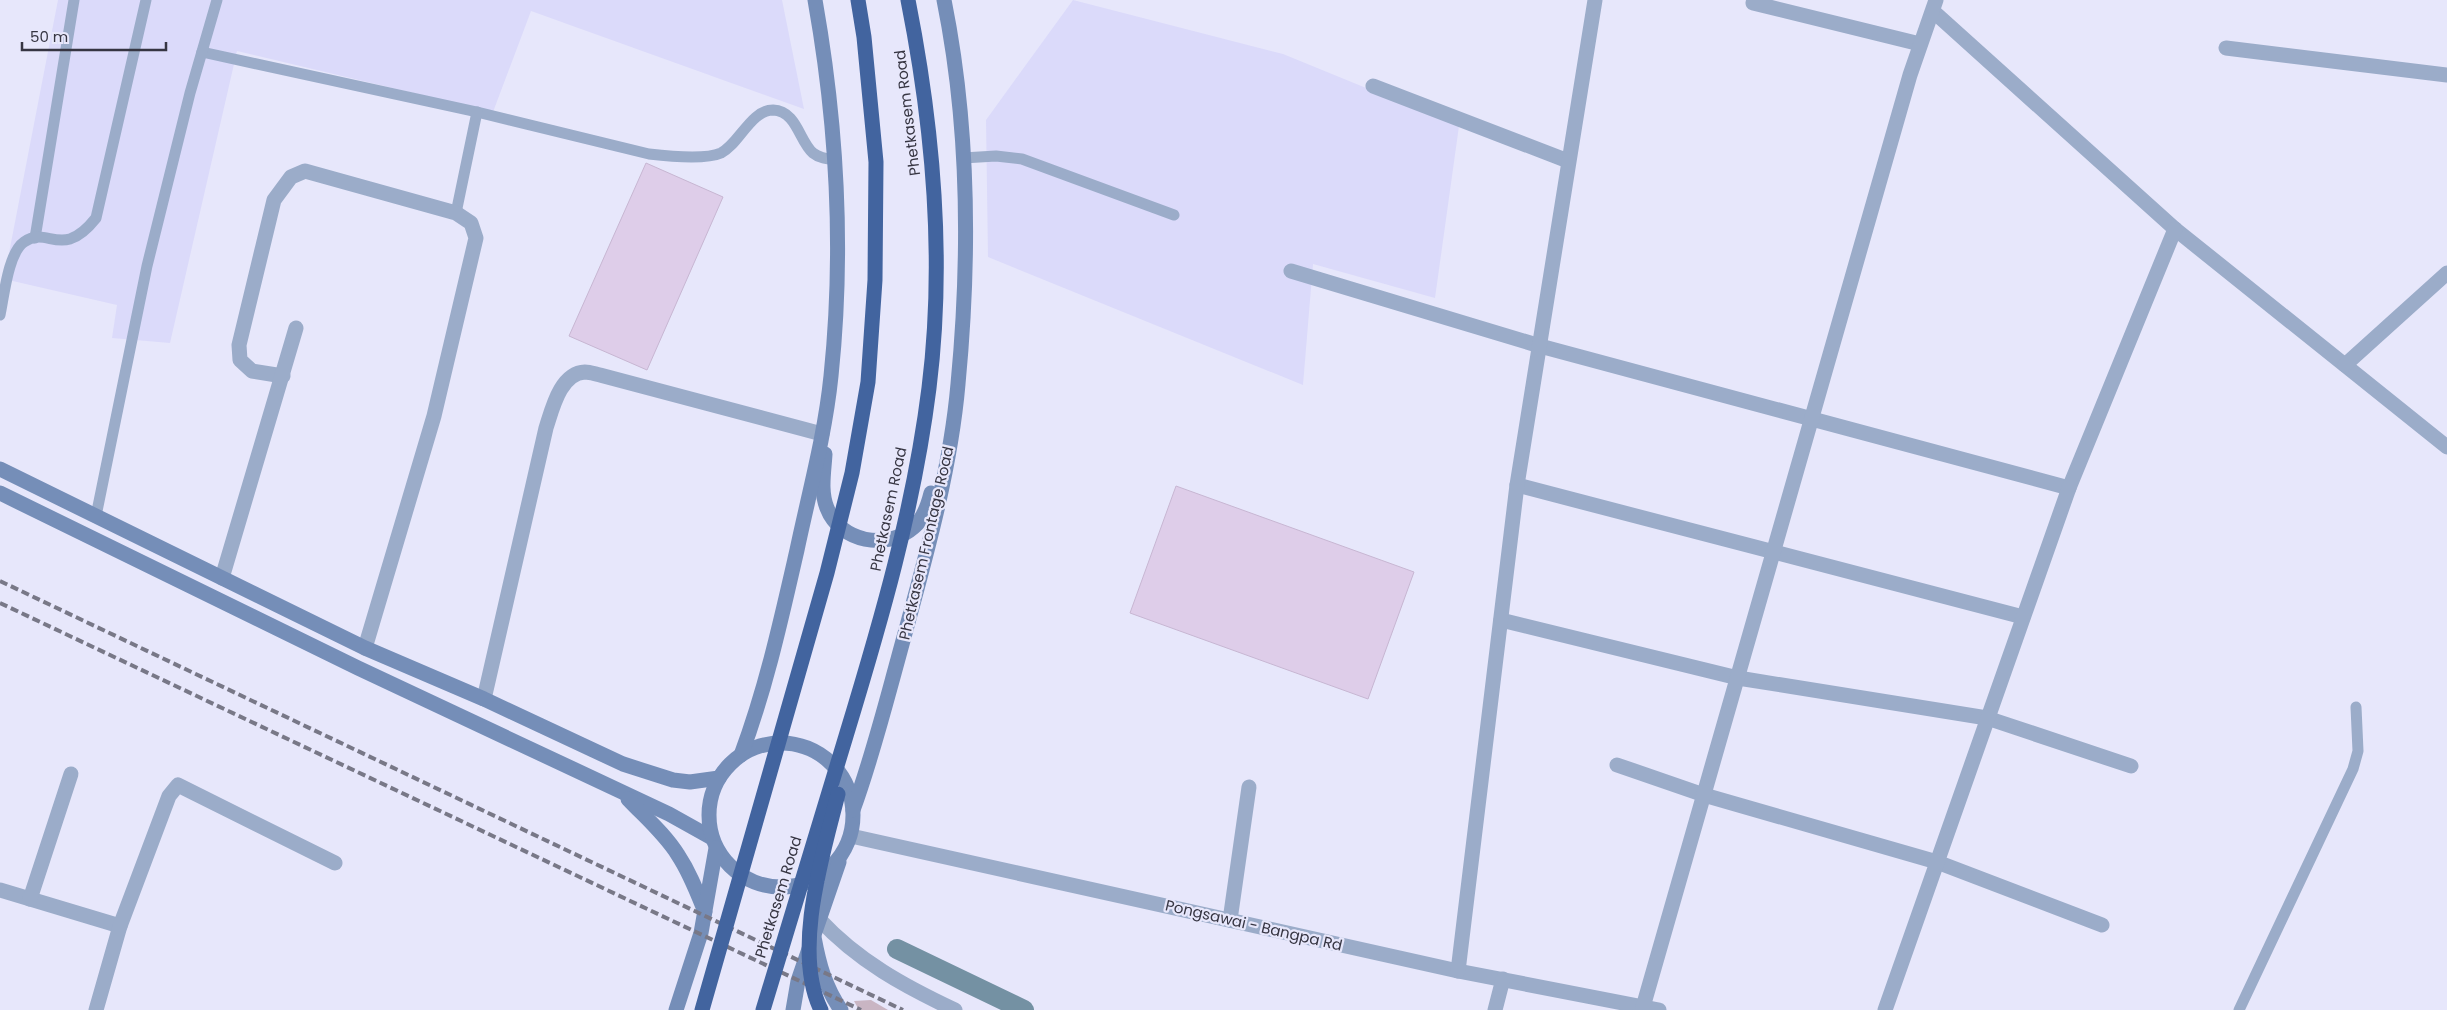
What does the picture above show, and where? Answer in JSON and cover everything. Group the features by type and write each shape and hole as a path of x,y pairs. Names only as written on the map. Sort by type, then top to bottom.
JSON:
{"highway":[{"path":"702,1010 827,573 852,473 868,382 875,280 876,162 864,37 858,0"},
{"name":"Phetkasem Road","path":"763,1010 888,596 909,508 929,387 937,256 931,154 921,65 908,0"},
{"path":"821,1010 810,972 810,923 820,863 888,596"}],"main road":[{"path":"815,0 834,127 838,301 823,493 827,508 836,522 848,533 863,540 881,542 899,537 914,527 925,512 958,385"},
{"name":"Phetkasem Frontage Road","path":"854,810 866,776 942,487 958,385 965,251 963,158 956,58 944,0"},
{"path":"741,755 772,661 822,434 831,378"},
{"path":"0,469 365,648 654,775 690,782 719,778"},
{"path":"0,493 358,668 622,794 669,814 714,843 728,865 745,879 765,886 787,888 808,883 826,872 841,856"},
{"path":"676,1010 701,933 705,912 714,843 709,811 711,797 719,778 741,755 764,745 789,743 813,750 834,765 848,786 854,810 851,836 841,856 798,980 793,1010"},
{"path":"622,794 665,837 678,854 692,880 705,912"},
{"path":"814,936 821,972 831,996 841,1010"}],"street":[{"path":"1458,971 1517,485 1595,0"},
{"path":"1753,3 1920,44"},
{"path":"1643,1007 1920,44 1935,6 2175,229 2447,446"},
{"path":"2226,48 2447,75"},
{"path":"1373,86 1568,162"},
{"path":"283,376 252,371 240,360 239,344 274,200 291,177 304,171 456,213 471,224 476,238 434,416 365,648"},
{"path":"1885,1010 2069,488 2175,229"},
{"path":"1291,271 1540,346 2069,488"},
{"path":"2345,365 2447,274"},
{"path":"222,578 296,328"},
{"path":"484,699 546,428 558,395 569,379 584,372 600,375 822,434"},
{"path":"1517,485 2023,617"},
{"path":"1501,620 1738,678 1988,718 2131,766"},
{"path":"1617,765 1704,795 1937,862 2102,925"},
{"path":"30,900 71,774"},
{"path":"96,1010 120,926 169,796 178,785 335,863"},
{"path":"1230,920 1249,787"},
{"name":"Pongsawai - Bangpa Rd","path":"851,836 1458,971 1659,1010"},
{"path":"0,890 120,926"},
{"path":"819,919 839,941 863,960 912,990 955,1010"},
{"path":"1494,1010 1503,979"}],"lane":[{"path":"35,238 74,0"},
{"path":"0,315 12,261 23,242 35,238 66,241 74,239 85,232 96,218 146,0"},
{"path":"96,516 146,266 217,0"},
{"path":"202,52 477,112 648,154 670,156 719,154 731,146 748,125 764,112 774,110 788,115 812,153 822,158 834,160"},
{"path":"456,213 477,112"},
{"path":"963,158 996,156 1022,159 1174,215"},
{"path":"2238,1010 2353,769 2358,751 2356,708"}],"shaded area":[{"path":"58,0 782,0 804,109 531,11 493,112 237,51 170,343 112,338 117,305 4,279"},
{"path":"1073,0 1283,54 1459,126 1435,298 1313,264 1303,385 988,257 986,120"},
{"path":"871,1000 888,1010 859,1010 854,1001"}],"building":[{"path":"646,163 723,197 647,370 569,336"},
{"path":"1176,486 1414,572 1368,699 1130,613"}],"waterway":[{"path":"897,949 1024,1010"}],"railway":[{"path":"0,581 903,1010"},
{"path":"0,603 861,1010"}]}
